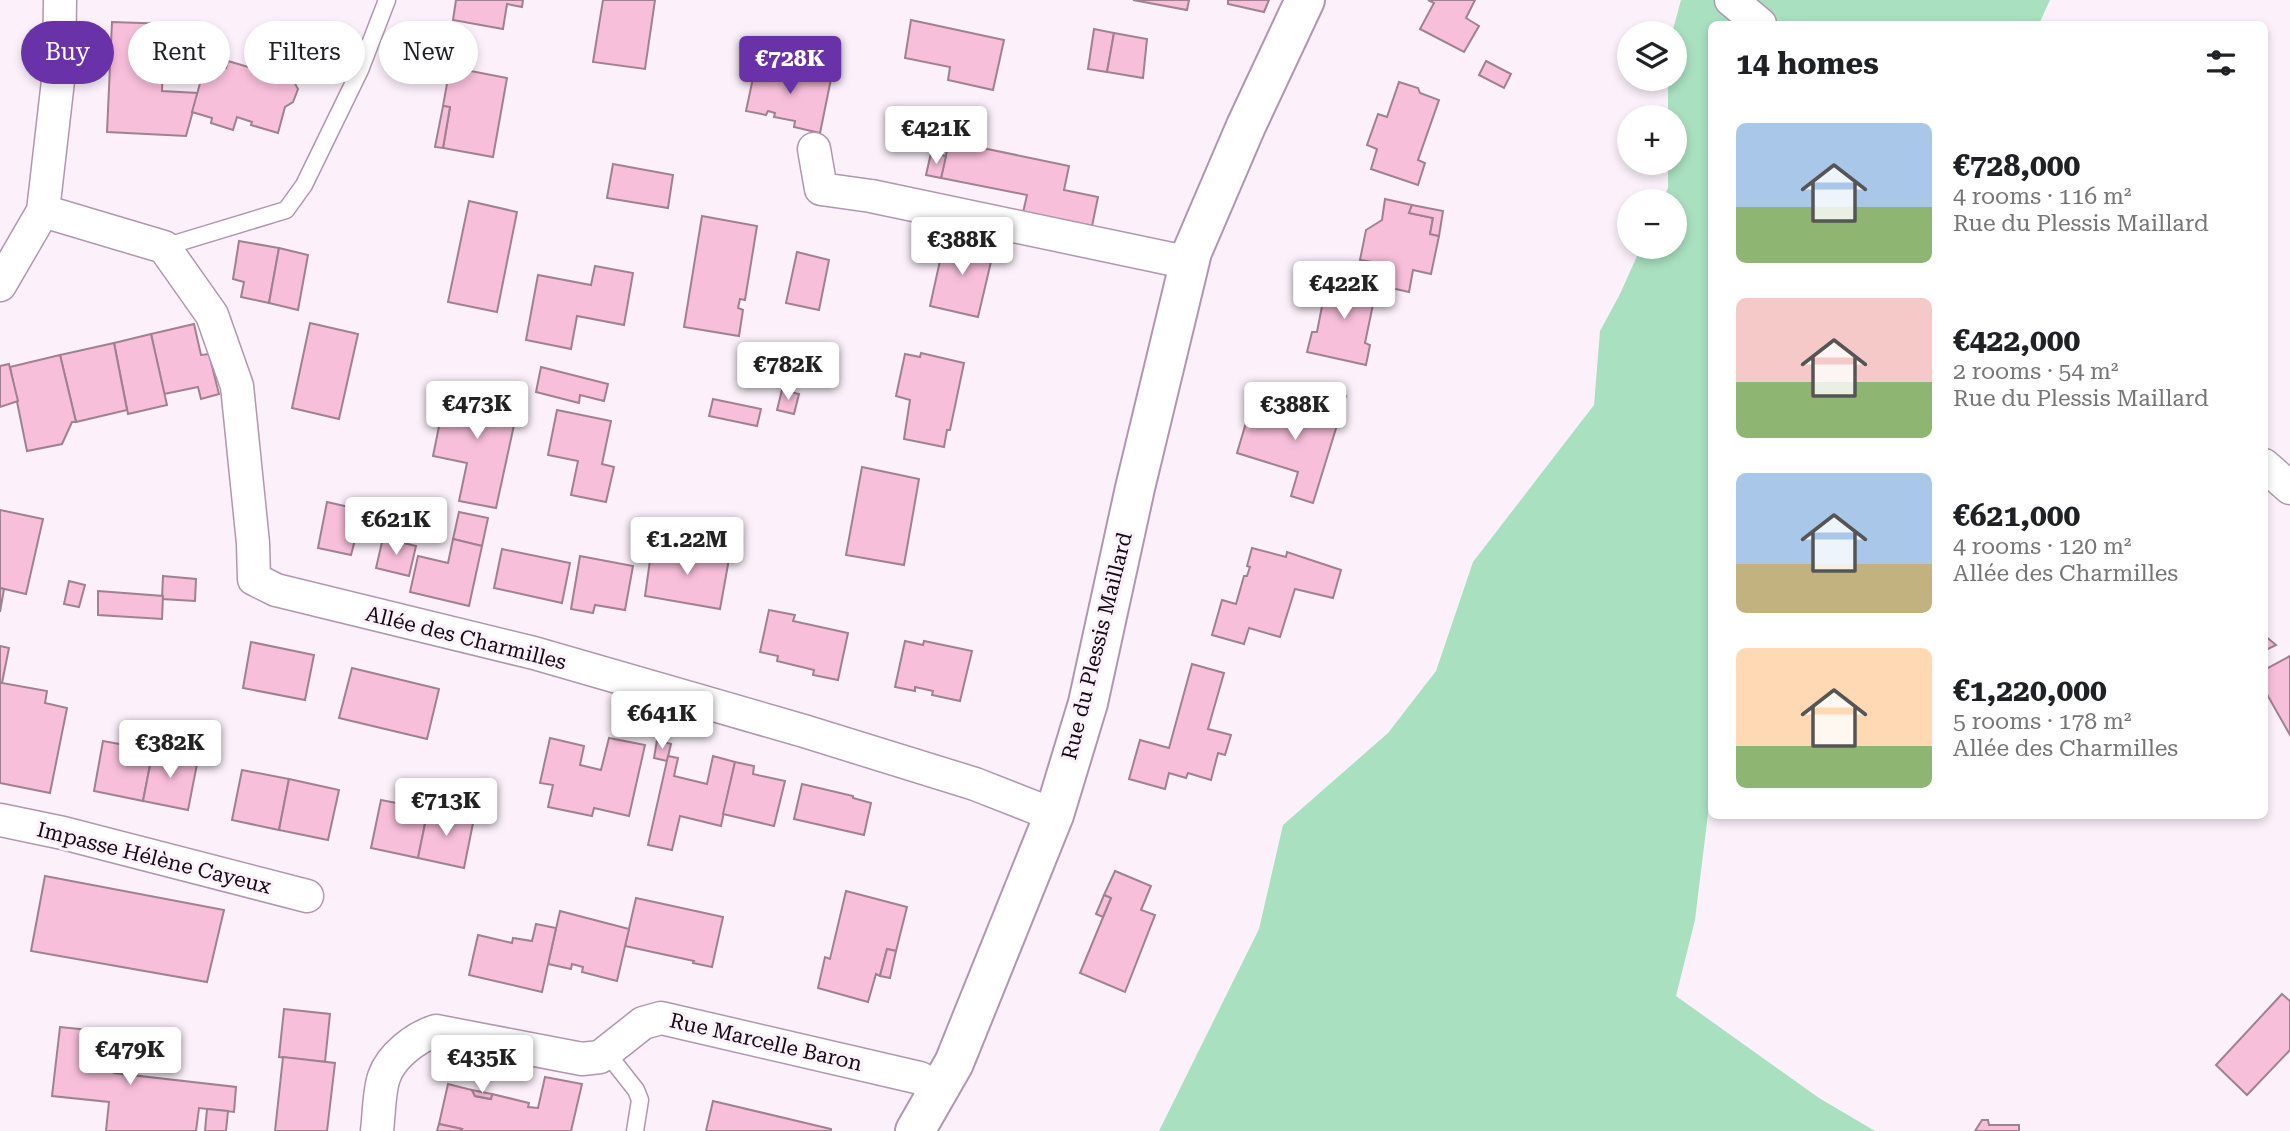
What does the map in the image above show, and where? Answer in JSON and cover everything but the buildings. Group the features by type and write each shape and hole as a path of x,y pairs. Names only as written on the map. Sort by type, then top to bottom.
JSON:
{"street":[{"path":"0,285 43,211 59,72 60,0"},
{"name":"Rue du Plessis Maillard","path":"915,1131 954,1063 1054,815 1088,702 1135,488 1192,252 1246,126 1305,0"},
{"path":"1731,0 1756,21"},
{"path":"814,149 821,189 871,196 1190,263"},
{"path":"43,211 164,247"},
{"name":"Allée des Charmilles","path":"164,247 212,315 237,386 253,542 254,579 276,590 534,653 804,731 975,784 1054,815"},
{"path":"2268,469 2290,488"},
{"name":"Impasse Hélène Cayeux","path":"0,820 63,833 307,896"},
{"name":"Rue Marcelle Baron","path":"377,1131 384,1076 408,1044 436,1031 582,1059 600,1057 643,1023 661,1018 920,1078 939,1090"}],"lane":[{"path":"164,247 286,210 304,185 360,70 387,0"},
{"path":"606,1052 636,1090 640,1100 635,1131"}],"green space":[{"path":"1681,0 2050,0 2040,21 1708,21 1708,814 1695,920 1676,996 1819,1098 1875,1131 1159,1131 1259,929 1283,825 1388,733 1436,671 1473,562 1594,405 1600,331 1636,259 1687,259 1687,189 1668,189 1668,175 1687,175 1687,105 1668,105 1668,91 1687,91 1687,21 1675,21"}]}
